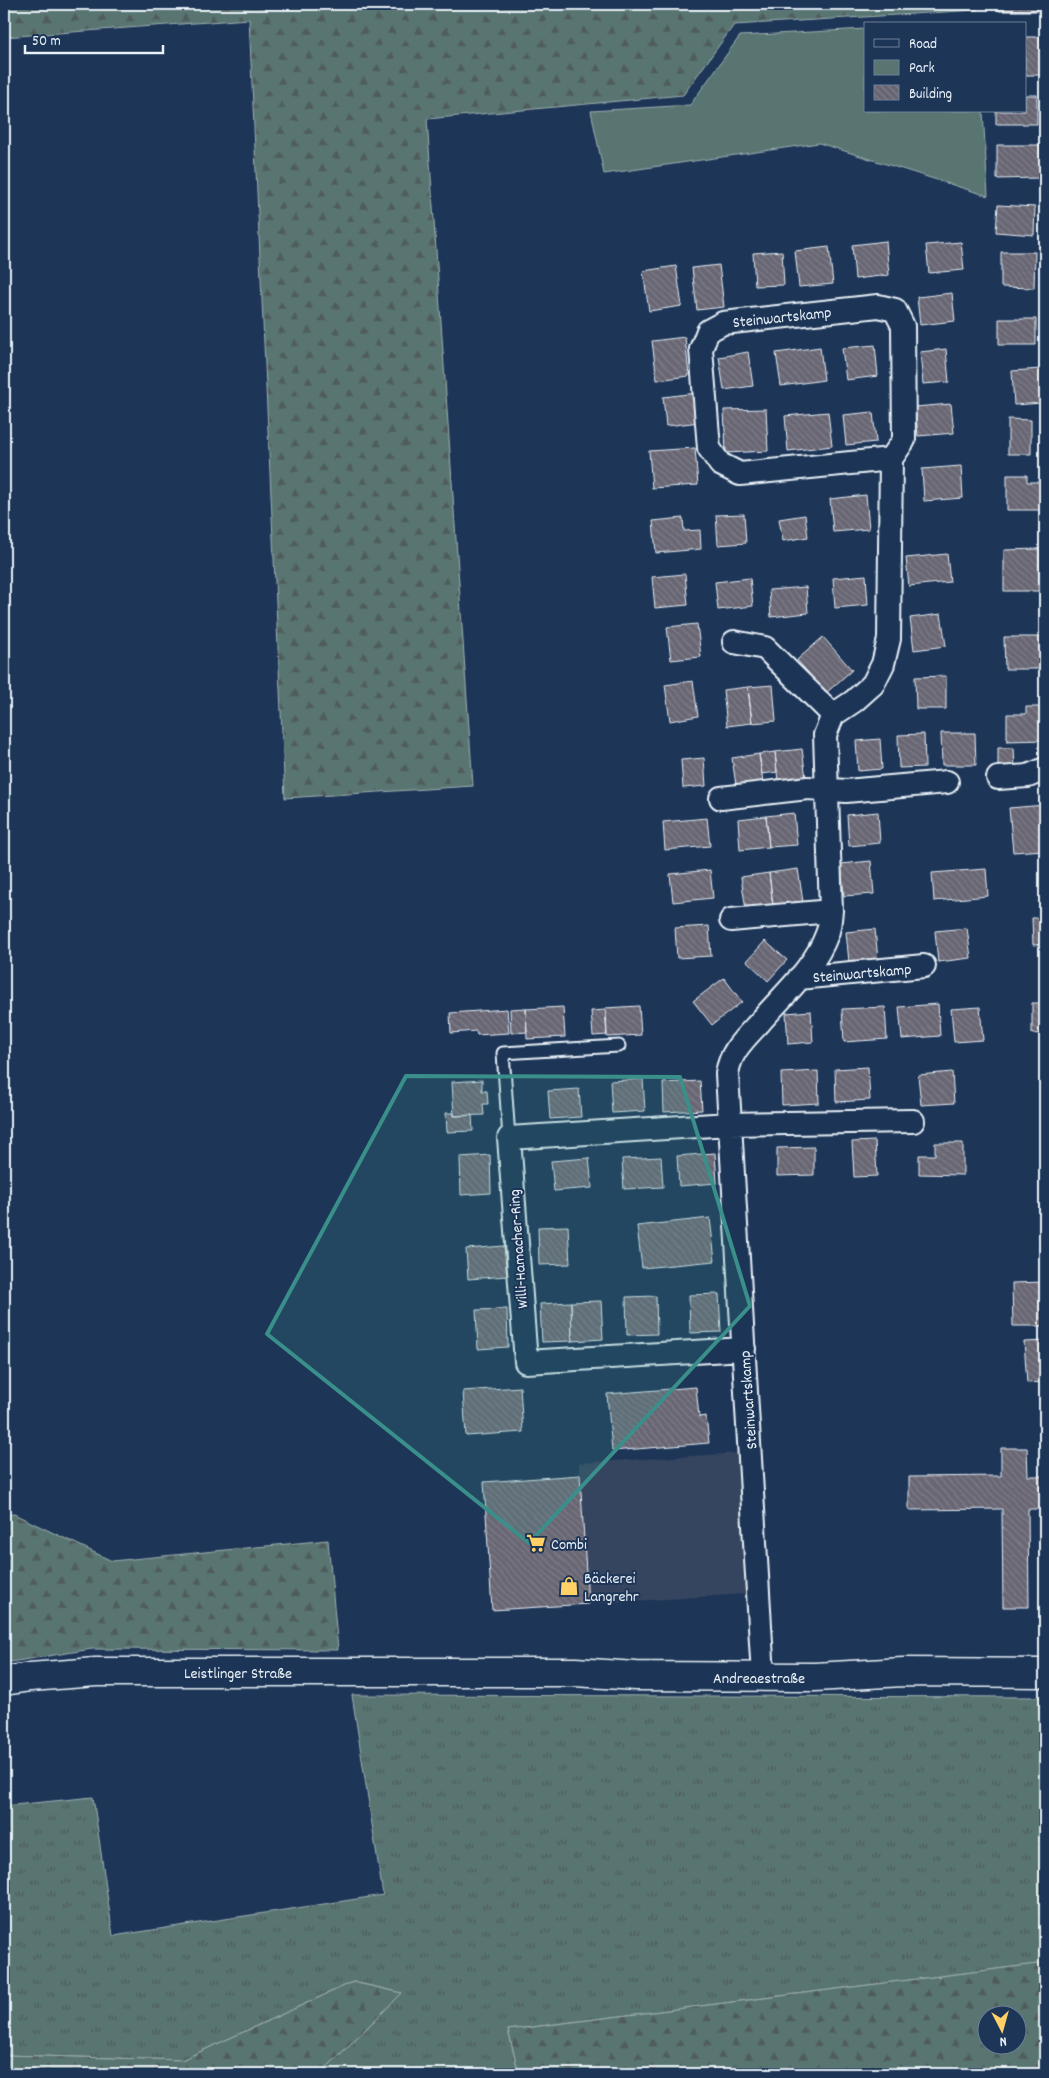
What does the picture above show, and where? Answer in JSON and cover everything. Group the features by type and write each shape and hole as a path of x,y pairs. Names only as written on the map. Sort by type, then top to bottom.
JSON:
{"street":[{"name":"Steinwartskamp","path":"878,306 895,310 903,326 904,440 891,460 740,474 720,464 709,448 700,348 708,331 723,323 878,306"},
{"path":"734,642 765,648 833,716 854,701 872,684 884,664 889,639 891,460"},
{"name":"Steinwartskamp","path":"764,1676 727,1074 729,1061 737,1046 799,978 818,952 828,933 831,911 825,735 833,716"},
{"path":"998,778 1028,776 1045,769"},
{"path":"721,798 808,788 846,791 947,782"},
{"path":"731,920 831,911"},
{"name":"Steinwartskamp","path":"799,978 924,966"},
{"path":"509,1138 729,1124 913,1121"},
{"name":"Willi-Hamacher-Ring","path":"509,1138 526,1362 744,1349"},
{"name":"Leistlinger Straße","path":"4,1681 96,1672 473,1672"},
{"name":"Andreaestraße","path":"473,1672 575,1672 636,1676 815,1677 903,1672 1045,1673"}],"lane":[{"path":"509,1138 503,1053 619,1046"}],"highlighted area":[{"path":"406,1076 680,1077 750,1306 529,1543 267,1334"}],"shaded area":[{"path":"739,1453 747,1594 492,1610 484,1482 579,1475 579,1463"}],"green space":[{"path":"4,4 977,4 977,10 734,25 683,95 427,119 473,786 285,798 249,19 4,37"},
{"path":"864,29 864,112 983,112 988,196 819,143 604,174 591,111 690,105 740,36"},
{"path":"14,1514 112,1561 328,1540 338,1650 92,1649 4,1663 4,1515"},
{"path":"352,1695 1045,1697 1045,1963 508,2030 519,2074 320,2074 402,1993 353,1982 182,2060 4,2055 4,1806 93,1797 113,1936 383,1895"},
{"path":"1045,1963 1045,2074 519,2074 508,2030"},
{"path":"353,1982 402,1993 320,2074 4,2074 4,2055 182,2060"}],"building":[{"path":"999,4 1041,4 1041,11 999,11"},
{"path":"1026,37 1040,37 1040,75 1026,75"},
{"path":"1026,95 1037,95 1037,124 996,124 996,112 1026,112"},
{"path":"997,145 1040,145 1040,178 997,179"},
{"path":"998,205 1035,207 1034,235 996,232"},
{"path":"886,241 889,275 855,279 852,245"},
{"path":"961,242 964,270 929,273 926,245"},
{"path":"829,247 833,284 799,287 795,251"},
{"path":"782,251 784,285 755,286 753,253"},
{"path":"1001,252 1035,252 1034,288 1001,287"},
{"path":"719,265 724,307 697,310 692,268"},
{"path":"676,266 682,306 649,311 643,271"},
{"path":"952,293 955,321 920,325 917,297"},
{"path":"999,319 1036,319 1036,345 999,345"},
{"path":"685,337 689,376 657,380 652,341"},
{"path":"875,345 878,376 846,380 842,348"},
{"path":"820,347 824,380 781,386 776,353"},
{"path":"946,349 949,382 923,384 920,352"},
{"path":"748,352 753,386 724,390 719,357"},
{"path":"1041,369 1043,403 1014,405 1012,371"},
{"path":"697,393 700,422 666,426 663,397"},
{"path":"951,404 954,433 918,436 915,407"},
{"path":"766,409 768,451 726,453 724,410"},
{"path":"828,412 832,446 788,451 785,416"},
{"path":"873,412 876,442 846,445 843,415"},
{"path":"1008,419 1031,420 1031,454 1008,454"},
{"path":"695,448 698,485 652,488 649,451"},
{"path":"961,466 963,498 924,501 922,469"},
{"path":"1007,475 1027,475 1027,482 1045,482 1045,510 1007,510"},
{"path":"866,495 869,529 833,532 830,499"},
{"path":"744,514 746,543 718,545 716,515"},
{"path":"805,515 808,537 783,541 779,519"},
{"path":"683,518 684,531 700,530 701,549 656,553 653,521"},
{"path":"1039,549 1039,591 1004,591 1004,550"},
{"path":"947,554 950,582 909,586 906,558"},
{"path":"685,574 688,605 655,608 652,577"},
{"path":"866,575 868,605 835,608 833,578"},
{"path":"750,578 753,606 718,610 715,582"},
{"path":"806,587 808,613 771,617 769,590"},
{"path":"941,614 946,646 914,650 910,618"},
{"path":"697,624 701,657 671,660 667,627"},
{"path":"823,637 852,670 826,693 797,660"},
{"path":"1004,637 1043,637 1043,669 1005,669"},
{"path":"946,676 946,709 916,709 915,677"},
{"path":"693,681 698,716 670,721 665,685"},
{"path":"773,685 776,721 752,723 748,687"},
{"path":"748,687 752,723 727,726 723,690"},
{"path":"1026,707 1044,707 1045,740 1007,741 1007,714 1026,714"},
{"path":"941,733 975,733 976,765 942,765"},
{"path":"924,734 925,767 899,768 898,735"},
{"path":"880,739 882,769 858,771 856,741"},
{"path":"998,748 1014,748 1015,768 998,768"},
{"path":"802,749 806,778 778,781 775,752"},
{"path":"775,752 777,772 762,774 759,754"},
{"path":"759,754 763,782 736,785 732,758"},
{"path":"704,758 706,786 683,788 681,760"},
{"path":"1045,805 1045,850 1013,852 1009,808"},
{"path":"878,812 880,843 849,846 847,815"},
{"path":"794,813 797,845 769,847 766,816"},
{"path":"766,816 769,847 740,850 738,819"},
{"path":"707,818 710,846 665,850 663,822"},
{"path":"871,861 874,894 844,896 841,864"},
{"path":"798,869 803,902 773,906 769,873"},
{"path":"986,869 988,896 934,901 932,873"},
{"path":"710,870 713,898 673,902 670,874"},
{"path":"769,873 773,906 746,910 741,877"},
{"path":"1032,918 1045,918 1045,944 1033,945"},
{"path":"709,926 711,956 677,958 675,928"},
{"path":"967,928 971,958 938,962 935,931"},
{"path":"875,929 878,960 849,962 846,932"},
{"path":"765,941 787,960 768,981 747,961"},
{"path":"724,978 742,1002 712,1025 693,1001"},
{"path":"1032,1003 1045,1003 1045,1033 1032,1034"},
{"path":"938,1004 940,1036 902,1039 899,1007"},
{"path":"639,1006 641,1035 607,1037 605,1008"},
{"path":"563,1007 565,1037 527,1039 526,1009"},
{"path":"885,1007 887,1039 844,1042 842,1009"},
{"path":"980,1007 983,1040 954,1042 951,1009"},
{"path":"526,1008 527,1032 511,1033 510,1009"},
{"path":"507,1009 509,1033 477,1035 476,1031 451,1033 450,1013"},
{"path":"606,1010 607,1035 593,1036 591,1011"},
{"path":"811,1011 813,1042 788,1044 786,1013"},
{"path":"868,1067 870,1100 836,1102 835,1069"},
{"path":"818,1071 819,1103 782,1105 781,1073"},
{"path":"952,1072 954,1103 921,1105 918,1075"},
{"path":"643,1079 645,1111 612,1113 610,1081"},
{"path":"482,1080 482,1091 487,1091 488,1104 483,1104 484,1115 454,1116 452,1082"},
{"path":"700,1081 702,1110 664,1112 663,1083"},
{"path":"579,1089 581,1117 550,1119 548,1091"},
{"path":"446,1113 454,1113 454,1116 472,1115 473,1131 447,1132"},
{"path":"875,1141 877,1176 854,1177 852,1142"},
{"path":"935,1143 963,1143 963,1175 919,1174 919,1155 935,1155"},
{"path":"814,1147 814,1175 777,1176 777,1148"},
{"path":"715,1153 717,1183 679,1186 677,1156"},
{"path":"490,1155 491,1193 461,1195 460,1157"},
{"path":"661,1157 663,1187 624,1189 622,1159"},
{"path":"589,1158 592,1188 554,1191 551,1161"},
{"path":"710,1218 715,1261 642,1268 637,1226"},
{"path":"568,1226 570,1264 539,1265 538,1227"},
{"path":"504,1246 507,1276 468,1279 466,1249"},
{"path":"1045,1282 1045,1326 1013,1326 1012,1283"},
{"path":"719,1294 721,1332 690,1333 689,1295"},
{"path":"656,1296 657,1334 627,1335 626,1297"},
{"path":"601,1301 603,1339 572,1341 571,1302"},
{"path":"571,1302 572,1341 542,1342 540,1304"},
{"path":"507,1309 508,1347 478,1349 476,1310"},
{"path":"1045,1341 1045,1382 1027,1383 1024,1342"},
{"path":"520,1387 523,1432 466,1436 463,1391"},
{"path":"696,1387 699,1417 706,1416 709,1443 612,1451 607,1394"},
{"path":"1001,1448 1027,1448 1028,1476 1045,1476 1045,1509 1028,1509 1029,1607 1003,1607 1002,1509 909,1510 909,1477 1001,1476"},
{"name":"Combi","path":"580,1475 588,1604 492,1610 484,1482"}],"place":[{"name":"Combi","path":"536,1543"},
{"name":"Bäckerei Langrehr","path":"569,1586"}]}
